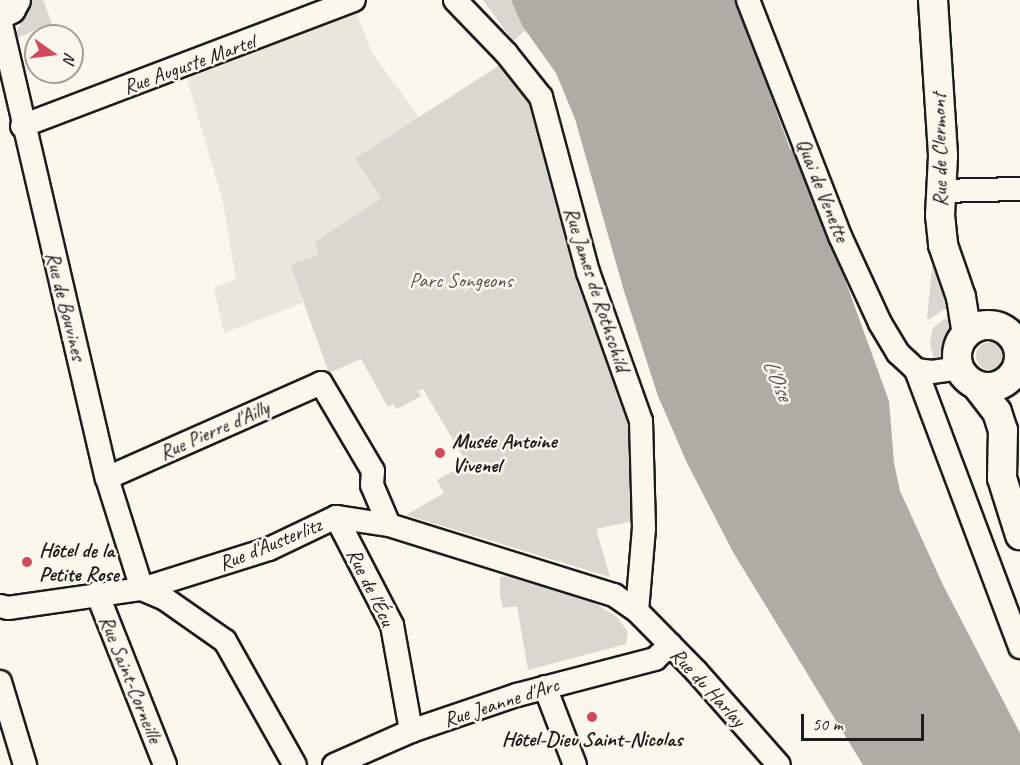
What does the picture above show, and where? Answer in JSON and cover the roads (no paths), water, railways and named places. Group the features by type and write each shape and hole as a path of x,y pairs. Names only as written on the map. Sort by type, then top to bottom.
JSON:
{"main road":[{"path":"0,15 11,9 16,0"},
{"name":"Rue de Clermont","path":"933,0 943,156 941,191 943,245 961,297 1005,349 1007,408 1020,462"},
{"path":"967,376 993,387 1005,349 957,349 967,376 997,412 1003,430 1002,478 1020,535"}],"street":[{"name":"Rue Auguste Martel","path":"22,126 354,0"},
{"name":"Rue James de Rothschild","path":"455,0 512,59 541,97 588,272 641,421 644,528 637,611"},
{"name":"Quai de Venette","path":"748,0 840,236 879,323 898,353 916,370 1020,647"},
{"name":"Rue de Bouvines","path":"0,20 22,126 107,477 142,589"},
{"path":"941,191 1020,189"},
{"path":"916,370 926,373 967,376"},
{"name":"Rue Pierre d'Ailly","path":"107,477 321,383 373,471 372,485 389,525"},
{"name":"Rue d'Austerlitz","path":"3,610 97,593 142,589 269,549 336,517 389,525 591,586 637,611"},
{"name":"Rue de l'Écu","path":"336,517 392,625 411,731"},
{"path":"142,589 165,599 225,641 295,765"},
{"name":"Rue Saint-Corneille","path":"97,593 165,765"},
{"name":"Rue du Harlay","path":"637,611 779,765"},
{"name":"Rue Jeanne d'Arc","path":"334,765 411,731 517,695 655,658 669,645"},
{"path":"0,682 26,765"},
{"path":"545,687 575,765"}],"water":[{"name":"L'Oise","path":"511,0 736,0 790,149 799,153 889,401 894,463 900,491 943,585 1020,733 1020,765 863,765 733,552 687,463 658,396 624,291 575,119 556,73 523,27"}],"place":[{"name":"Musée Antoine Vivenel","path":"440,453"},
{"name":"Hôtel de la Petite Rose","path":"27,562"},
{"name":"Hôtel-Dieu Saint-Nicolas","path":"592,717"}],"park label":[{"name":"Parc Songeons","path":"461,280"}]}
